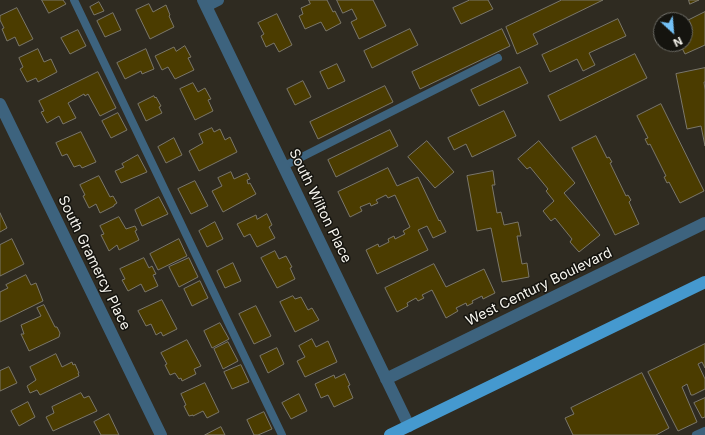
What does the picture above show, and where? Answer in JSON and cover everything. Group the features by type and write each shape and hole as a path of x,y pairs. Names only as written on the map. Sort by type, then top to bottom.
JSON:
{"main road":[{"path":"390,435 705,282"}],"street":[{"path":"204,3 218,0"},
{"name":"South Wilton Place","path":"204,3 409,426"},
{"name":"South Gramercy Place","path":"0,104 161,435"},
{"name":"West Century Boulevard","path":"386,379 705,223"}],"lane":[{"path":"74,0 282,435"},
{"path":"284,166 498,58"},
{"path":"696,435 705,431"}],"building":[{"path":"42,0 63,0 66,4 49,13"},
{"path":"309,0 327,0 341,23 326,31 321,22 305,29 299,16 303,14 301,8 310,4"},
{"path":"337,0 373,0 386,26 359,39 351,22 357,19 352,9 343,13"},
{"path":"470,0 488,0 493,9 461,24 453,8"},
{"path":"562,0 603,0 533,34 538,44 517,54 506,27"},
{"path":"689,0 699,0 690,4"},
{"path":"99,2 104,11 94,15 90,7"},
{"path":"149,4 153,12 166,5 174,27 150,39 136,10"},
{"path":"17,8 33,39 19,46 15,37 7,41 2,29 4,28 0,20 0,16"},
{"path":"705,12 705,45 693,50 693,18"},
{"path":"113,13 121,30 105,37 97,21"},
{"path":"277,14 292,45 279,52 274,43 266,47 261,36 264,34 258,23"},
{"path":"618,19 626,36 589,53 595,65 583,71 577,59 550,72 542,55"},
{"path":"410,29 418,45 372,68 364,51"},
{"path":"502,29 510,46 420,89 412,72"},
{"path":"78,30 86,46 70,54 61,38"},
{"path":"185,46 191,57 188,58 194,70 175,79 168,67 162,70 155,56 174,47 176,51"},
{"path":"38,49 44,62 51,59 57,72 38,82 36,78 27,82 20,69 23,67 19,58"},
{"path":"146,49 154,69 142,74 141,71 125,79 117,63"},
{"path":"635,54 647,78 560,121 548,96"},
{"path":"337,64 345,81 328,89 320,72"},
{"path":"520,67 528,83 479,106 471,90"},
{"path":"705,68 705,146 701,126 687,129 676,74"},
{"path":"98,72 116,108 100,116 88,94 85,96 84,94 68,103 76,118 63,124 59,116 47,123 41,112 44,111 39,101"},
{"path":"303,81 311,97 295,105 287,89"},
{"path":"193,83 198,92 205,88 211,99 208,100 213,111 195,120 180,89"},
{"path":"385,86 393,102 318,139 310,122"},
{"path":"154,96 161,106 159,107 162,113 146,121 138,104"},
{"path":"661,104 704,191 680,203 669,182 667,183 664,177 666,176 650,144 648,145 645,139 648,138 637,116"},
{"path":"504,111 516,136 472,157 466,144 454,150 448,138"},
{"path":"118,113 127,130 111,138 102,121"},
{"path":"212,128 214,132 220,129 225,140 230,137 237,152 199,171 189,151 203,143 199,134"},
{"path":"390,130 398,146 336,177 328,160"},
{"path":"81,132 96,162 82,168 80,165 74,167 67,154 62,156 56,143"},
{"path":"596,136 607,158 609,157 612,162 610,163 626,196 628,195 631,200 629,202 639,224 615,235 572,148"},
{"path":"174,138 182,155 166,163 158,147"},
{"path":"427,141 454,172 435,188 408,157"},
{"path":"539,141 575,183 564,193 600,235 579,252 570,242 572,239 555,218 551,221 543,211 554,201 546,191 548,189 530,167 527,169 518,159"},
{"path":"138,155 147,172 121,183 115,171 124,167 122,164"},
{"path":"388,168 397,186 418,177 439,221 440,220 446,232 433,238 427,226 418,230 428,250 377,274 366,250 378,244 379,247 389,242 388,239 394,236 395,239 405,234 403,231 410,227 395,195 388,198 386,195 376,200 378,203 371,206 370,203 360,207 362,211 350,217 338,192"},
{"path":"493,171 495,185 492,185 497,213 501,212 504,225 518,222 521,236 517,236 522,264 527,263 529,277 502,282 491,228 477,231 467,176"},
{"path":"231,172 234,179 247,173 250,179 247,180 248,184 250,183 256,194 223,212 212,191 222,186 218,178"},
{"path":"99,176 110,197 113,196 117,203 100,213 96,204 89,208 83,196 85,195 80,185"},
{"path":"195,181 208,206 191,214 178,189"},
{"path":"159,197 168,214 142,226 135,210"},
{"path":"0,213 7,228 0,232"},
{"path":"267,214 272,225 269,227 275,238 257,247 250,234 244,237 237,224 256,215 257,219"},
{"path":"119,217 126,229 135,226 137,230 135,231 139,240 119,250 117,245 109,251 101,235 104,234 100,226"},
{"path":"215,222 223,239 207,247 199,231"},
{"path":"12,239 24,264 0,276 0,245"},
{"path":"179,239 187,256 158,270 150,254"},
{"path":"275,251 279,259 286,256 292,267 290,268 295,279 277,288 261,258"},
{"path":"144,258 149,268 152,266 156,274 153,275 158,286 145,292 141,284 128,291 122,280 125,279 120,269"},
{"path":"189,258 198,277 179,287 169,267"},
{"path":"233,263 241,281 225,288 217,271"},
{"path":"434,264 446,287 484,269 495,293 483,299 482,296 472,301 473,303 467,306 466,303 456,308 458,311 446,318 432,290 422,295 424,298 418,301 416,298 407,303 408,306 397,312 385,288"},
{"path":"26,275 31,285 36,283 43,301 0,322 0,292 8,288 6,285"},
{"path":"200,281 208,298 192,306 184,289"},
{"path":"293,296 295,299 301,297 308,310 312,308 319,320 295,332 280,302"},
{"path":"162,300 177,329 163,336 161,332 156,335 151,324 146,326 138,311"},
{"path":"44,305 55,327 57,327 60,333 59,337 29,351 21,334 24,334 21,325 41,316 37,308"},
{"path":"256,306 271,336 254,344 239,314"},
{"path":"220,323 229,339 212,348 204,331"},
{"path":"312,339 316,347 328,341 337,362 305,377 297,361 305,357 299,346"},
{"path":"187,340 201,366 194,369 196,374 182,381 181,378 179,379 175,373 170,375 165,365 167,364 161,353"},
{"path":"228,342 238,361 223,369 214,349"},
{"path":"705,344 705,368 702,362 698,364 705,379 705,389 691,395 687,384 682,387 697,422 678,431 648,372"},
{"path":"277,348 284,364 268,373 260,356"},
{"path":"56,354 62,367 72,362 73,365 75,364 79,376 40,395 37,390 30,393 27,386 36,380 30,367"},
{"path":"241,365 249,382 232,389 224,372"},
{"path":"9,367 17,383 0,391 0,371"},
{"path":"642,373 669,428 656,435 573,435 565,418 574,414 571,408"},
{"path":"345,374 350,385 348,386 353,398 334,407 328,395 321,398 315,384 334,375 335,378"},
{"path":"205,383 219,412 207,418 203,411 193,416 189,416 184,406 186,405 181,394"},
{"path":"81,393 84,398 89,396 97,411 53,431 46,417 54,413 52,407"},
{"path":"299,394 307,411 291,419 282,403"},
{"path":"705,398 705,417 702,418 694,403"},
{"path":"28,402 35,417 19,426 11,411"},
{"path":"264,412 272,429 258,435 254,435 247,420"},
{"path":"109,414 119,435 101,435 94,422"},
{"path":"221,427 225,435 205,435"}]}
